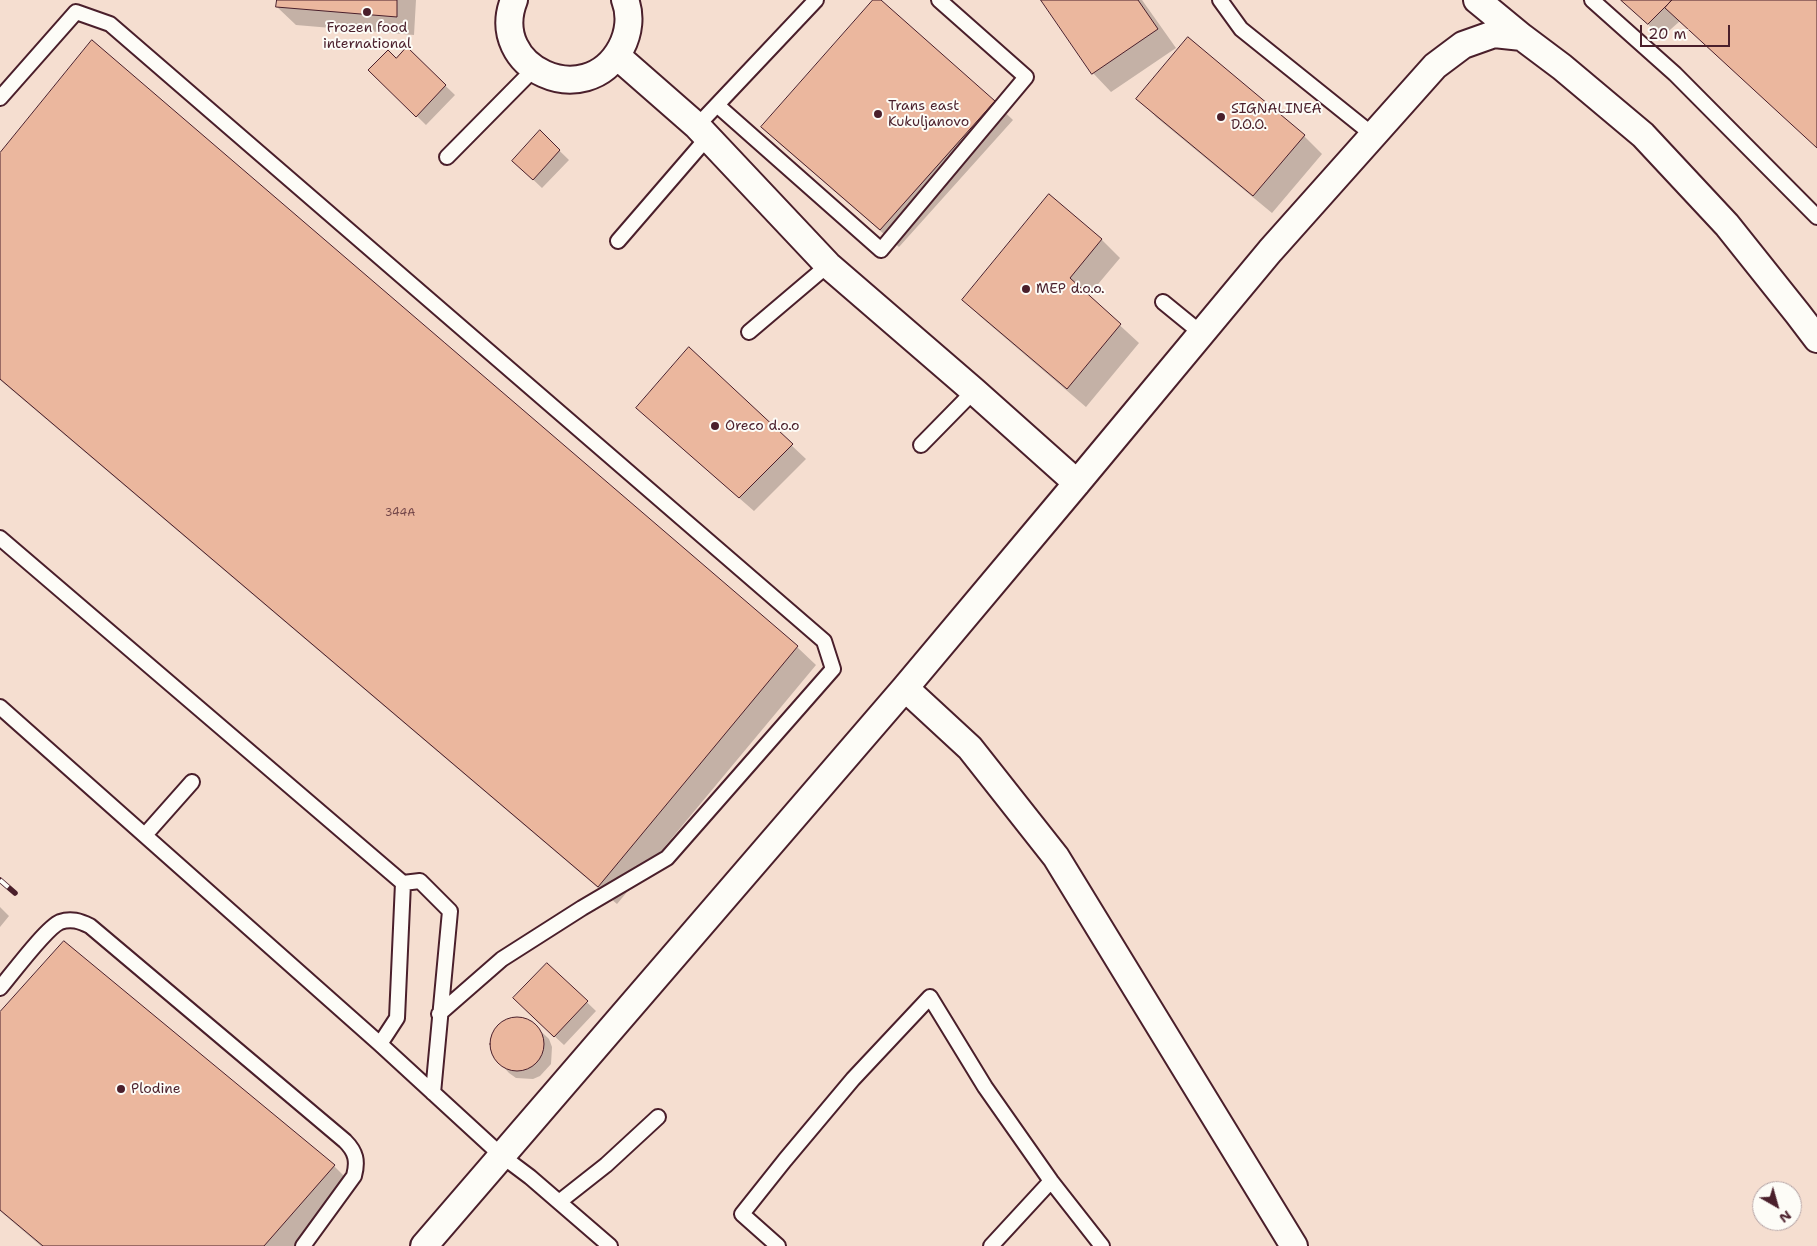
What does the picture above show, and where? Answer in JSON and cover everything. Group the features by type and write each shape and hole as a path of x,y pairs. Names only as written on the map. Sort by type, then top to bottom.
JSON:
{"street":[{"path":"514,0 511,8 509,28 515,48 527,64 534,69 544,75 563,80 584,79 602,70 617,56 626,40 630,1"},
{"path":"1477,0 1643,134 1727,225 1817,339"},
{"path":"424,1246 905,688 1270,251 1435,66 1463,45 1494,34 1522,37"},
{"path":"617,56 702,132 828,265 1077,483"},
{"path":"905,688 970,748 1056,857 1294,1246"}],"lane":[{"path":"618,241 702,132 717,105 816,0"},
{"path":"717,105 882,250 1026,76 939,0"},
{"path":"1220,0 1241,29 1373,135"},
{"path":"1592,0 1675,74 1817,216"},
{"path":"0,98 76,12 110,24 824,641 833,669 667,858 502,958 439,1014"},
{"path":"447,157 534,69"},
{"path":"748,332 828,265"},
{"path":"1163,302 1201,333"},
{"path":"921,445 974,391"},
{"path":"0,538 403,883 420,881 450,911 433,1093"},
{"path":"0,707 380,1044 502,1156 610,1246"},
{"path":"144,835 192,782"},
{"path":"380,1044 397,1018 403,883"},
{"path":"0,988 51,928 66,920 82,922 97,932 345,1141 353,1149 356,1158 357,1166 354,1176 303,1246"},
{"path":"778,1246 742,1214 853,1079 930,997 985,1087 1051,1181 1102,1246"},
{"path":"559,1202 606,1165 658,1117"},
{"path":"991,1246 1051,1181"}],"shaded area":[{"path":"0,0 1817,0 1817,1246 0,1246"}],"building":[{"name":"Frozen food international","path":"277,0 397,0 397,17 276,7"},
{"name":"Trans east Kukuljanovo","path":"873,0 881,0 995,101 880,230 761,127"},
{"path":"1041,0 1138,0 1158,29 1092,74"},
{"path":"1621,0 1672,0 1648,24"},
{"path":"1672,0 1817,0 1817,148 1665,8"},
{"name":"SIGNALINEA D.O.O.","path":"1188,37 1305,135 1253,196 1136,99"},
{"path":"92,40 798,646 598,887 0,379 0,153"},
{"path":"407,47 446,85 416,117 368,70 388,50 396,58"},
{"path":"540,130 560,150 533,180 512,161"},
{"name":"MEP d.o.o.","path":"1049,194 1102,239 1070,278 1121,324 1067,389 962,300"},
{"name":"Oreco d.o.o","path":"689,347 793,444 739,498 636,408"},
{"name":"Plodine","path":"64,941 335,1165 264,1246 43,1246 0,1210 0,1012"},
{"path":"547,963 588,1001 554,1037 513,998"},
{"path":"517,1017 527,1019 536,1025 542,1034 544,1044 542,1054 536,1063 527,1069 517,1071 507,1069 498,1063 492,1054 490,1044 492,1034 498,1025 507,1019"}],"railway":[{"path":"0,880 15,893"}],"place":[{"name":"Frozen food international","path":"367,12"},
{"name":"Trans east Kukuljanovo","path":"878,114"},
{"name":"SIGNALINEA D.O.O.","path":"1221,117"},
{"name":"MEP d.o.o.","path":"1026,289"},
{"name":"Oreco d.o.o","path":"715,426"},
{"name":"Plodine","path":"121,1089"}]}
